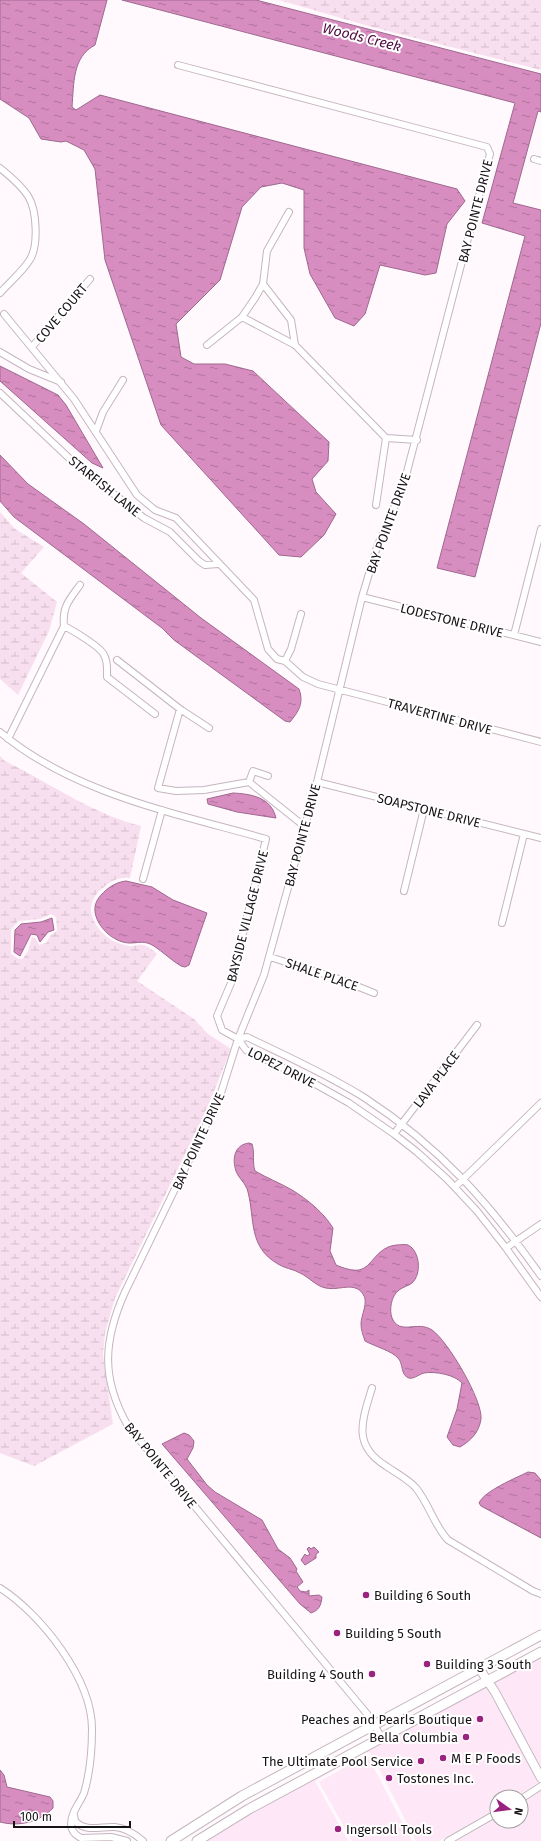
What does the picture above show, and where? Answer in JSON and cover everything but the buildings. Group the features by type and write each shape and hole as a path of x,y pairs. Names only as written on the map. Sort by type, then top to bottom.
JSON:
{"main road":[{"path":"171,1841 226,1806 541,1634"},
{"path":"197,1841 227,1822 287,1789 541,1652"},
{"path":"280,1776 287,1789"}],"street":[{"name":"BAY POINTE DRIVE","path":"178,64 487,146 490,154 417,440 403,486 377,547 362,597 317,782 270,957 258,994 238,1039 220,1096 116,1312 108,1344 110,1377 117,1405 128,1426 374,1725 382,1738"},
{"path":"534,159 541,161"},
{"path":"0,168 13,178 28,197 34,212 36,240 30,260 0,293"},
{"path":"207,345 242,317 263,284 267,251 289,212"},
{"name":"COVE COURT","path":"32,347 90,279"},
{"path":"263,284 291,320 295,345"},
{"name":"TRAVERTINE DRIVE","path":"4,314 61,382 96,431 115,463 137,495 155,510 176,518 218,564 254,600 268,649 277,659 285,661 303,677 318,684 541,742"},
{"path":"242,317 295,345 386,438 417,440"},
{"path":"0,352 29,369 61,382"},
{"path":"96,431 103,412 123,380"},
{"name":"STARFISH LANE","path":"0,393 70,459 144,518 170,532 199,561 205,565 218,564"},
{"path":"376,505 386,438"},
{"path":"514,636 541,529"},
{"path":"8,739 64,626 63,614 67,603 80,585"},
{"name":"LODESTONE DRIVE","path":"362,597 541,642"},
{"path":"285,661 291,649 301,614"},
{"path":"64,626 76,632 104,653 106,660 106,677 155,714"},
{"path":"117,660 180,709 209,728"},
{"path":"180,709 158,788 176,791 204,790 249,782 304,826"},
{"name":"BAYSIDE VILLAGE DRIVE","path":"0,732 16,745 78,781 135,802 266,840 230,983 217,1016 222,1030 238,1039"},
{"path":"249,782 253,771 268,776"},
{"name":"SOAPSTONE DRIVE","path":"317,782 541,838"},
{"path":"404,891 424,809"},
{"path":"143,879 162,810"},
{"path":"502,923 524,834"},
{"name":"SHALE PLACE","path":"270,957 339,979 374,993"},
{"name":"LAVA PLACE","path":"394,1134 477,1025"},
{"name":"LOPEZ DRIVE","path":"541,1276 493,1212 463,1179 433,1150 401,1124 366,1099 323,1074 246,1037 238,1039 246,1050 332,1092 394,1134 455,1187 477,1211 541,1296"},
{"path":"455,1187 541,1103"},
{"path":"506,1248 541,1224"},
{"path":"372,1388 362,1421 363,1441 367,1450 381,1463 414,1487 420,1494 440,1530 448,1540 533,1591 541,1594"},
{"path":"0,1588 22,1604 48,1634 76,1670 86,1693 92,1725 90,1753 85,1787 74,1814 71,1824 72,1829 77,1836 86,1839 116,1837 127,1841"},
{"path":"479,1668 488,1680 541,1778"},
{"path":"529,1794 541,1786"},
{"path":"74,1814 75,1821 82,1827 94,1829 114,1827 129,1831 143,1841"},
{"path":"448,1841 489,1818"}],"shaded area":[{"path":"541,1656 541,1769 494,1682"},
{"path":"486,1686 539,1782 528,1789 489,1789 489,1813 439,1841 416,1841 371,1753 366,1751"},
{"path":"362,1753 315,1781 348,1841 205,1841 265,1806"},
{"path":"367,1755 412,1841 352,1841 319,1782"},
{"path":"541,1791 541,1841 457,1841 489,1823 489,1829 529,1829 529,1799"}],"green space":[{"path":"279,0 541,0 541,70 372,27"},
{"path":"0,512 15,529 44,547 21,573 57,602 49,631 18,695 0,679"},
{"path":"0,756 5,761 88,806 123,821 141,826 130,878 123,878 110,882 95,896 91,907 92,916 98,927 111,940 122,945 143,945 157,954 137,981 194,1019 208,1034 231,1049 206,1111 115,1298 105,1333 103,1354 113,1424 34,1466 0,1453","holes":["51,914 56,917 57,931 51,935 46,943 39,945 36,939 32,937 28,951 23,959 19,959 11,954 11,930 18,921 40,919"]}],"water":[{"path":"0,0 107,0 95,45 87,50 78,64 74,80 72,107 76,110 100,95 457,189 465,201 447,224 436,273 425,275 380,265 365,314 354,326 335,318 310,274 304,248 304,190 282,183 261,187 242,207 220,280 176,324 181,357 194,364 225,364 253,371 329,442 328,461 312,479 316,492 336,514 324,535 301,557 279,555 161,425 105,260 95,169 84,150 66,141 61,142 41,139 29,118 0,99"},
{"name":"Woods Creek","path":"122,0 256,0 541,74 541,112 538,111 513,203 541,210 541,323 475,577 437,568 525,236 482,223 515,103"},
{"path":"0,366 58,395 66,405 103,468 92,463 0,381"},
{"path":"0,455 28,484 84,524 201,618 299,689 301,699 300,707 290,722 285,721 174,640 162,628 14,517 0,501"},
{"path":"233,793 247,794 265,801 270,805 276,818 237,812 208,804 207,799"},
{"path":"126,881 152,887 173,900 207,913 189,965 185,967 181,966 154,946 147,943 130,943 115,939 102,928 95,914 95,906 97,901 100,896 110,887"},
{"path":"52,918 54,930 48,932 40,942 37,935 31,934 20,956 14,952 15,930 21,924 41,922"},
{"path":"244,1144 252,1144 253,1147 255,1171 298,1194 315,1207 329,1222 333,1228 330,1251 336,1265 348,1269 359,1270 367,1266 384,1249 396,1245 408,1245 415,1252 418,1263 417,1274 412,1283 399,1290 394,1296 391,1303 391,1315 395,1323 400,1326 426,1327 439,1336 455,1358 471,1386 480,1410 481,1419 476,1432 464,1445 460,1447 453,1445 447,1437 457,1409 462,1383 459,1380 439,1373 424,1373 413,1378 405,1376 400,1360 395,1355 365,1341 361,1320 365,1305 365,1297 359,1290 351,1287 331,1289 323,1287 300,1273 278,1264 268,1257 262,1249 254,1232 247,1189 237,1174 234,1162 235,1153 237,1150"},
{"path":"184,1433 189,1435 194,1441 193,1448 187,1459 207,1485 215,1492 262,1520 278,1549 290,1558 297,1569 296,1571 303,1582 297,1587 300,1591 306,1592 309,1590 309,1596 319,1595 322,1597 318,1609 311,1613 300,1604 162,1444"},
{"path":"528,1472 535,1473 541,1480 541,1538 481,1506 479,1503 487,1494"},
{"path":"309,1547 311,1549 314,1547 319,1552 316,1554 316,1558 305,1565 301,1560 305,1554 307,1556 310,1554 307,1549"},
{"path":"0,1770 4,1775 7,1787 50,1797 53,1801 53,1808 42,1817 29,1822 14,1824 0,1822"}],"place":[{"name":"Building 6 South","path":"366,1595"},
{"name":"Building 5 South","path":"337,1633"},
{"name":"Building 3 South","path":"427,1664"},
{"name":"Building 4 South","path":"372,1674"},
{"name":"Peaches and Pearls Boutique","path":"480,1719"},
{"name":"Bella Columbia","path":"466,1737"},
{"name":"M E P Foods","path":"443,1758"},
{"name":"The Ultimate Pool Service","path":"421,1761"},
{"name":"Tostones Inc.","path":"389,1778"},
{"name":"Ingersoll Tools","path":"338,1829"}]}
